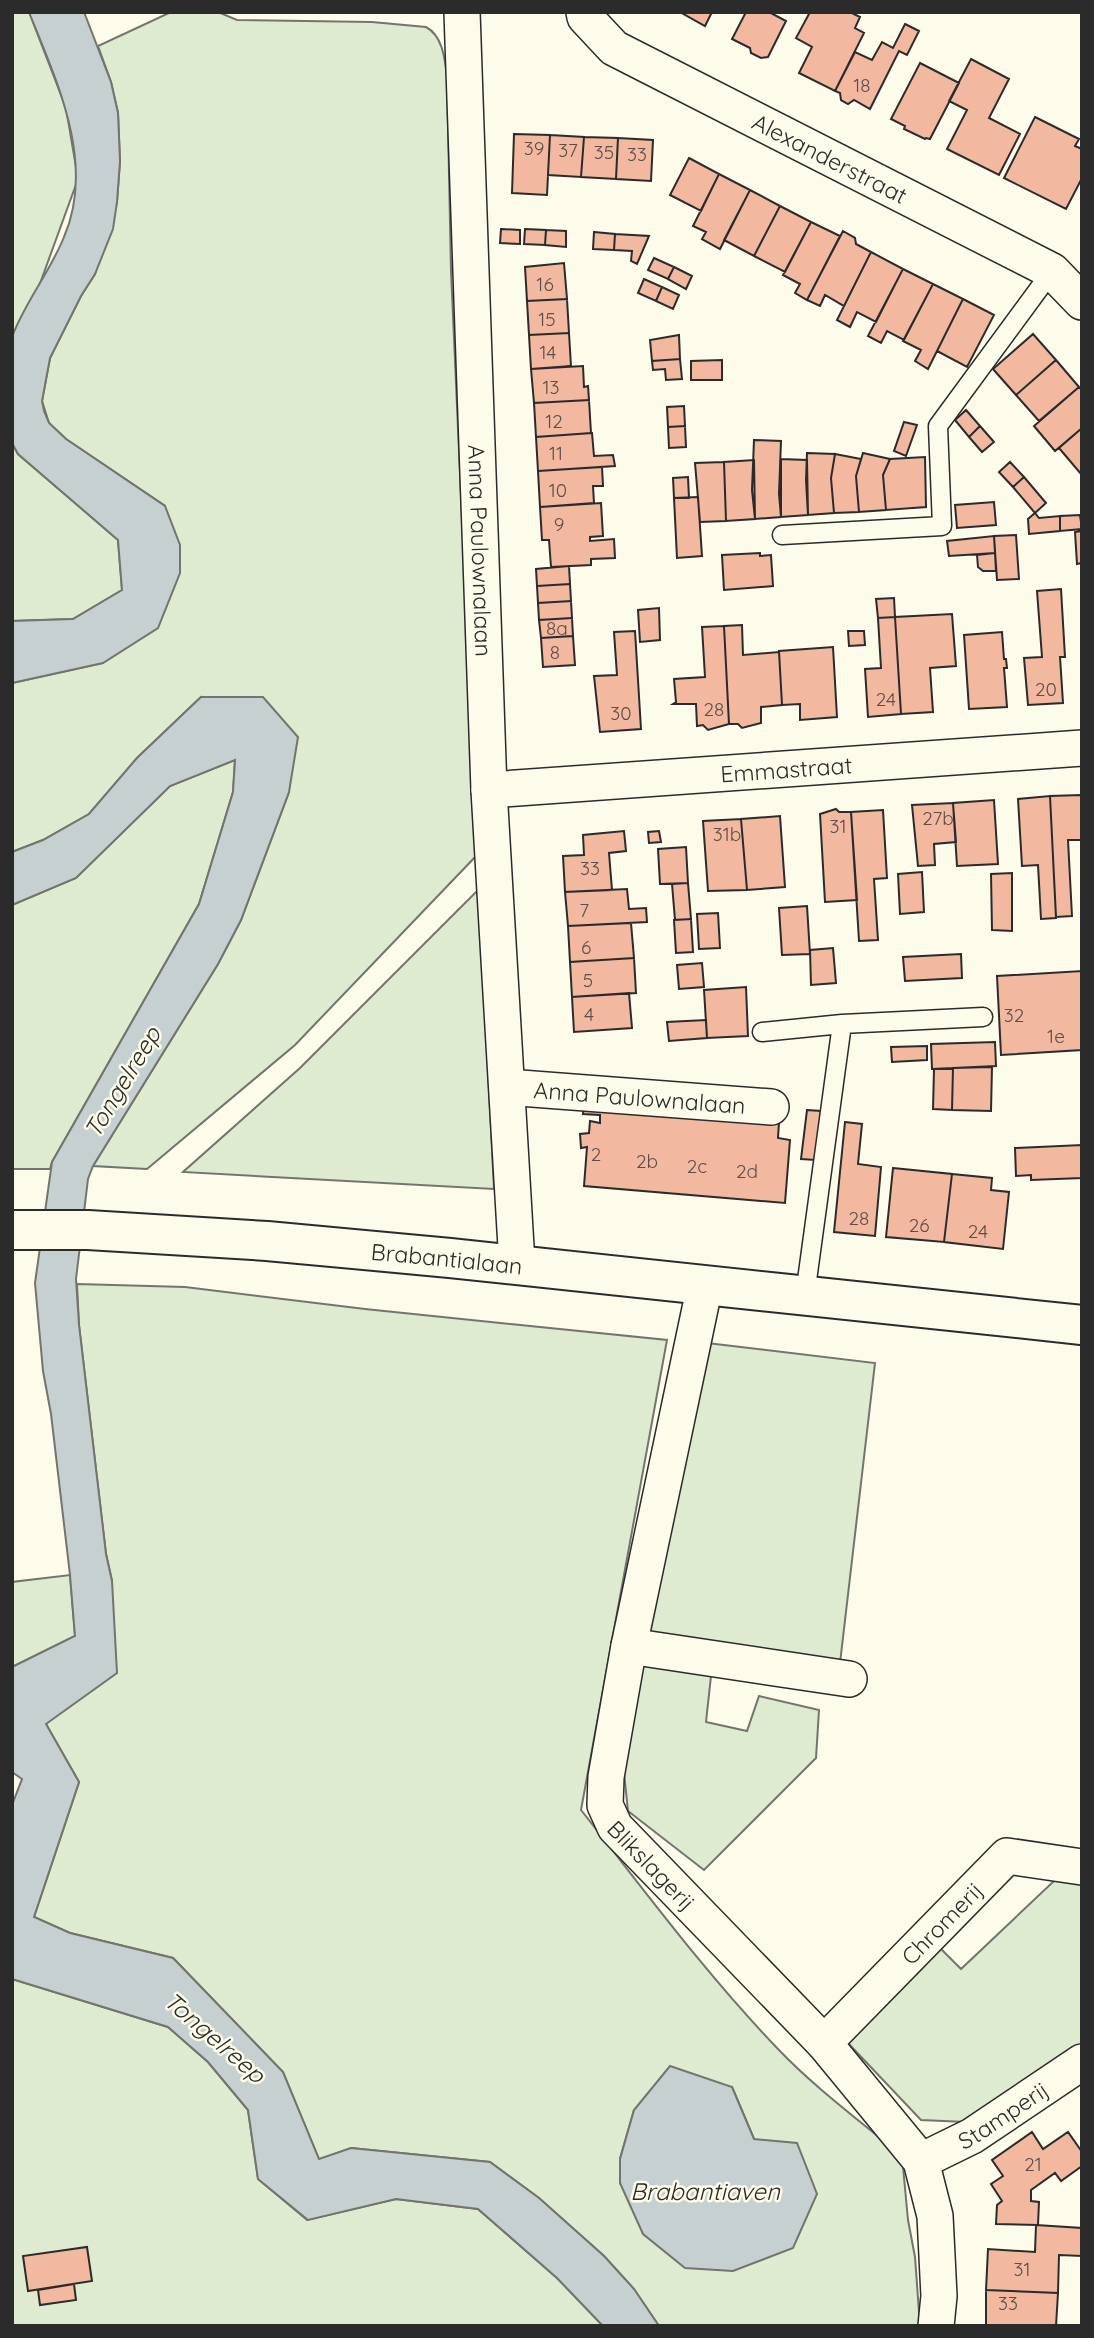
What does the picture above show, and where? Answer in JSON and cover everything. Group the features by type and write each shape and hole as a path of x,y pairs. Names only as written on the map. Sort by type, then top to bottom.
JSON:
{"street":[{"name":"Anna Paulownalaan","path":"462,12 489,790 517,1264"},
{"name":"Alexanderstraat","path":"584,12 585,17 614,47 1052,271 1082,302"},
{"name":"Emmastraat","path":"489,790 1082,748"},
{"name":"Anna Paulownalaan","path":"507,1087 771,1107"},
{"name":"Brabantialaan","path":"14,1230 88,1230 267,1241 517,1264 1082,1325"},
{"name":"Blikslagerij","path":"705,1285 629,1646 606,1777 605,1805 615,1827 824,2043 921,2161 935,2216 939,2296 936,2326"},
{"path":"629,1646 849,1679"},
{"name":"Chromerij","path":"824,2043 1007,1856 1082,1867"},
{"name":"Stamperij","path":"921,2161 972,2136 1082,2062"}],"lane":[{"path":"782,534 942,526 938,426 1052,271"},
{"path":"762,1032 842,1024 983,1017"},
{"path":"804,1295 842,1024"}],"green space":[{"path":"12,12 29,12 66,108 78,179 38,289 12,343"},
{"path":"171,12 218,12 237,20 372,22 426,27 440,42 447,77 451,271 477,855 295,1045 147,1169 93,1166 218,964 241,920 289,792 201,697 137,758 89,814 43,840 12,852 12,683 103,663 165,506 66,439 49,423 42,401 50,358 95,274 117,202 120,161 118,113 111,82 98,46"},
{"path":"12,443 18,454 118,540 122,590 73,619 12,621"},
{"path":"235,760 233,792 199,904 50,1169 12,1169 12,905 76,878 170,786"},
{"path":"479,889 494,1189 183,1172 300,1068"},
{"path":"77,1284 185,1287 365,1309 667,1340 581,1810 676,1932 751,2020 807,2077 902,2156 908,2220 915,2257 920,2326 659,2326 634,2289 604,2256 539,2198 490,2162 351,2148 319,2160 283,2072 173,1958 70,1933 34,1917 79,1782 46,1724 112,1581 106,1554 79,1325","holes":["732,2087 754,2139 620,2183 620,2159 634,2110"]},
{"path":"707,1343 875,1363 840,1663 648,1636"},
{"path":"70,1575 75,1636 12,1667 12,1582"},
{"path":"643,1663 711,1676 706,1722 747,1731 759,1696 819,1710 816,1758 704,1870 628,1811 623,1763"},
{"path":"1055,1880 1082,1884 1082,2046 966,2122 921,2120 847,2042 939,1947 961,1969"},
{"path":"12,1979 168,2027 208,2062 248,2110 258,2179 307,2220 396,2199 478,2209 557,2278 603,2326 12,2326"}],"water":[{"path":"29,12 84,12 111,82 118,113 120,161 113,229 95,274 50,358 42,401 44,411 49,423 66,439 165,506 180,545 180,573 158,628 103,663 12,683 12,621 73,619 122,590 118,540 18,454 12,443 12,337 64,237 73,209 76,180 69,123 61,94"},
{"name":"Tongelreep","path":"201,697 263,697 298,737 289,792 241,920 218,964 93,1166 88,1179 76,1279 106,1554 112,1581 117,1673 46,1724 79,1782 34,1917 70,1933 173,1958 283,2072 319,2159 351,2148 490,2162 539,2198 604,2256 634,2289 659,2326 603,2326 557,2278 478,2209 396,2199 308,2220 258,2179 248,2110 208,2062 168,2027 12,1979 12,1805 22,1779 12,1772 12,1667 75,1636 35,1283 52,1162 199,904 233,792 235,760 170,786 76,878 12,905 12,852 43,840 89,814 137,758"},
{"name":"Brabantiaven","path":"670,2066 732,2087 754,2139 797,2143 817,2194 793,2248 733,2271 685,2268 643,2234 620,2183 620,2159 634,2110"}],"building":[{"path":"680,12 712,12 705,26"},
{"path":"746,12 769,12 786,21 768,57 761,58 751,53 750,48 732,39"},
{"path":"810,12 850,12 860,17 855,28 864,33 835,91 799,73 812,47 796,38"},
{"path":"905,24 919,31 907,55 899,51 870,109 854,100 848,104 841,100 840,93 835,91 855,52 872,60 882,42 893,48"},
{"path":"971,59 1009,79 989,118 1020,134 999,175 947,149 967,110 949,101"},
{"path":"920,63 959,83 930,139 904,129 905,126 891,119"},
{"path":"1035,117 1079,139 1075,146 1082,149 1082,178 1066,209 1004,178"},
{"path":"514,134 550,135 547,195 512,193"},
{"path":"550,135 584,137 581,177 548,175"},
{"path":"584,137 618,138 616,179 581,177"},
{"path":"618,138 653,140 651,181 616,179"},
{"path":"689,158 719,174 701,211 670,195"},
{"path":"719,174 750,190 720,249 702,239 706,232 693,226"},
{"path":"750,190 780,206 754,256 724,240"},
{"path":"780,206 811,222 785,272 754,256"},
{"path":"811,222 840,236 807,300 795,293 800,284 783,275"},
{"path":"501,229 520,230 520,244 500,243"},
{"path":"525,229 546,230 545,245 524,244"},
{"path":"546,230 566,231 566,247 545,245"},
{"path":"843,231 855,238 856,244 871,252 844,306 825,295 820,306 807,300"},
{"path":"594,232 615,234 614,250 593,249"},
{"path":"615,234 649,236 637,264 631,261 632,251 614,250"},
{"path":"871,252 903,269 876,322 857,312 850,327 837,320"},
{"path":"654,258 674,267 668,279 648,270"},
{"path":"564,263 567,299 527,301 525,267"},
{"path":"674,267 692,276 686,289 668,279"},
{"path":"903,269 933,284 904,340 887,331 881,343 868,336"},
{"path":"644,279 662,287 656,301 638,293"},
{"path":"933,284 963,299 928,369 915,361 921,350 903,341"},
{"path":"662,287 679,295 673,309 656,301"},
{"path":"567,299 569,333 529,335 527,301"},
{"path":"963,299 994,315 967,367 937,351"},
{"path":"569,333 571,366 531,369 529,335"},
{"path":"1033,334 1056,360 1016,395 993,369"},
{"path":"679,335 680,359 652,361 650,340"},
{"path":"680,359 682,379 666,380 665,369 653,370 652,361"},
{"path":"722,360 722,380 691,380 691,361"},
{"path":"1056,360 1079,387 1039,421 1016,395"},
{"path":"583,366 584,387 588,386 589,400 534,403 531,369"},
{"path":"1079,387 1082,390 1082,428 1055,451 1034,426"},
{"path":"589,400 591,433 536,437 534,403"},
{"path":"684,406 685,426 668,427 667,407"},
{"path":"966,410 980,426 969,437 955,420"},
{"path":"904,422 917,425 906,456 894,451"},
{"path":"685,426 686,447 669,448 668,427"},
{"path":"980,426 994,442 982,452 969,437"},
{"path":"1082,428 1082,474 1081,474 1059,448"},
{"path":"592,433 594,456 613,455 615,466 538,471 536,437"},
{"path":"754,440 781,441 781,517 755,519 752,490"},
{"path":"807,453 835,454 831,478 834,513 808,515"},
{"path":"863,453 890,459 883,475 886,510 859,512 856,476"},
{"path":"835,454 861,459 856,476 859,512 834,513 831,478"},
{"path":"925,457 926,507 886,510 883,475 890,459"},
{"path":"781,459 807,460 808,515 781,517"},
{"path":"754,460 755,519 726,521 724,462"},
{"path":"724,462 726,521 700,522 695,463"},
{"path":"1010,462 1024,477 1013,487 999,472"},
{"path":"602,467 603,486 593,486 594,503 540,507 538,471"},
{"path":"688,477 689,498 674,498 673,478"},
{"path":"1024,477 1046,503 1035,513 1013,487"},
{"path":"698,497 702,556 677,558 674,498"},
{"path":"994,502 996,525 957,528 955,505"},
{"path":"601,503 603,536 590,537 590,541 614,539 615,558 591,559 591,565 551,567 549,540 542,540 540,507"},
{"path":"1035,513 1039,518 1060,516 1060,531 1029,534 1028,519"},
{"path":"1080,515 1082,529 1060,531 1060,516"},
{"path":"1082,531 1082,563 1077,564 1075,532"},
{"path":"1016,535 1019,579 997,580 994,536"},
{"path":"994,536 995,553 949,556 947,541"},
{"path":"760,553 760,556 771,555 773,586 724,590 722,555"},
{"path":"995,553 996,571 983,571 978,567 977,555"},
{"path":"569,566 570,584 537,586 536,569"},
{"path":"570,584 571,601 538,603 537,586"},
{"path":"1061,589 1065,657 1060,657 1063,703 1028,705 1024,658 1042,657 1037,591"},
{"path":"894,598 895,617 878,618 876,599"},
{"path":"571,601 572,618 539,620 538,603"},
{"path":"659,608 660,640 640,642 638,610"},
{"path":"952,614 956,666 930,668 933,712 901,714 895,617"},
{"path":"895,617 901,714 868,717 865,669 881,668 878,618"},
{"path":"572,618 573,636 541,638 539,620"},
{"path":"742,625 743,655 779,652 782,705 761,707 761,723 742,728 738,724 729,724 724,626"},
{"path":"724,626 729,724 708,730 703,725 697,726 696,704 673,704 676,702 674,679 705,677 702,627"},
{"path":"635,631 641,729 600,732 594,676 617,675 614,632"},
{"path":"848,631 864,631 865,645 849,646"},
{"path":"1002,632 1007,668 1004,668 1007,707 969,709 964,635"},
{"path":"573,636 575,665 543,667 541,638"},
{"path":"833,647 837,717 800,720 800,704 782,705 779,651"},
{"path":"1081,795 1082,840 1068,840 1072,916 1056,917 1050,796"},
{"path":"1050,796 1056,918 1041,919 1038,865 1022,866 1018,799"},
{"path":"994,800 998,864 957,866 953,803"},
{"path":"953,803 956,842 934,844 935,865 918,866 912,805"},
{"path":"836,809 839,812 851,812 857,900 825,902 820,814"},
{"path":"883,810 887,878 874,879 878,940 859,941 851,812"},
{"path":"780,816 785,887 747,890 741,819"},
{"path":"741,819 747,890 708,891 703,821"},
{"path":"624,831 626,851 609,853 612,890 565,892 563,856 584,855 583,835"},
{"path":"659,831 661,842 649,843 648,832"},
{"path":"686,847 688,883 660,884 658,849"},
{"path":"922,872 924,912 900,914 898,874"},
{"path":"1012,873 1012,931 992,930 991,874"},
{"path":"688,883 691,919 675,920 672,884"},
{"path":"627,889 629,909 646,908 647,922 568,926 565,892"},
{"path":"807,906 810,954 782,955 779,908"},
{"path":"718,913 720,948 699,949 697,914"},
{"path":"691,919 693,952 676,953 674,920"},
{"path":"631,923 634,958 570,962 568,926"},
{"path":"833,948 836,983 811,985 810,950"},
{"path":"961,954 962,978 905,981 903,957"},
{"path":"634,958 636,993 572,997 570,962"},
{"path":"702,963 704,987 679,989 677,965"},
{"path":"1082,971 1082,1050 1001,1055 997,976"},
{"path":"746,987 748,1036 707,1038 704,990"},
{"path":"629,993 632,1028 574,1032 572,997"},
{"path":"706,1020 707,1038 669,1041 667,1022"},
{"path":"995,1042 996,1066 932,1069 931,1044"},
{"path":"927,1046 927,1060 892,1062 891,1047"},
{"path":"992,1067 991,1111 952,1110 953,1068"},
{"path":"953,1068 952,1110 933,1109 934,1069"},
{"path":"585,1096 779,1122 778,1138 790,1140 785,1203 584,1186 587,1147 581,1148 580,1134 589,1133 590,1121 600,1123 600,1115 583,1114"},
{"path":"807,1110 821,1111 816,1160 801,1159"},
{"path":"845,1122 862,1124 858,1164 881,1167 875,1236 834,1232"},
{"path":"1082,1145 1082,1178 1031,1180 1031,1175 1016,1176 1015,1148"},
{"path":"893,1168 952,1174 944,1242 886,1237"},
{"path":"952,1174 992,1178 991,1190 1009,1192 1003,1249 944,1242"},
{"path":"1032,2132 1043,2149 1068,2132 1082,2152 1082,2166 1061,2181 1055,2173 1031,2190 1031,2201 1039,2202 1038,2225 996,2224 997,2205 1002,2201 991,2184 1003,2176 992,2160"},
{"path":"1036,2225 1082,2228 1082,2256 1059,2255 1058,2293 986,2290 988,2249 1035,2252"},
{"path":"87,2247 92,2281 28,2291 23,2256"},
{"path":"74,2284 76,2300 40,2305 38,2290"},
{"path":"986,2290 1058,2293 1056,2326 986,2326"}]}
